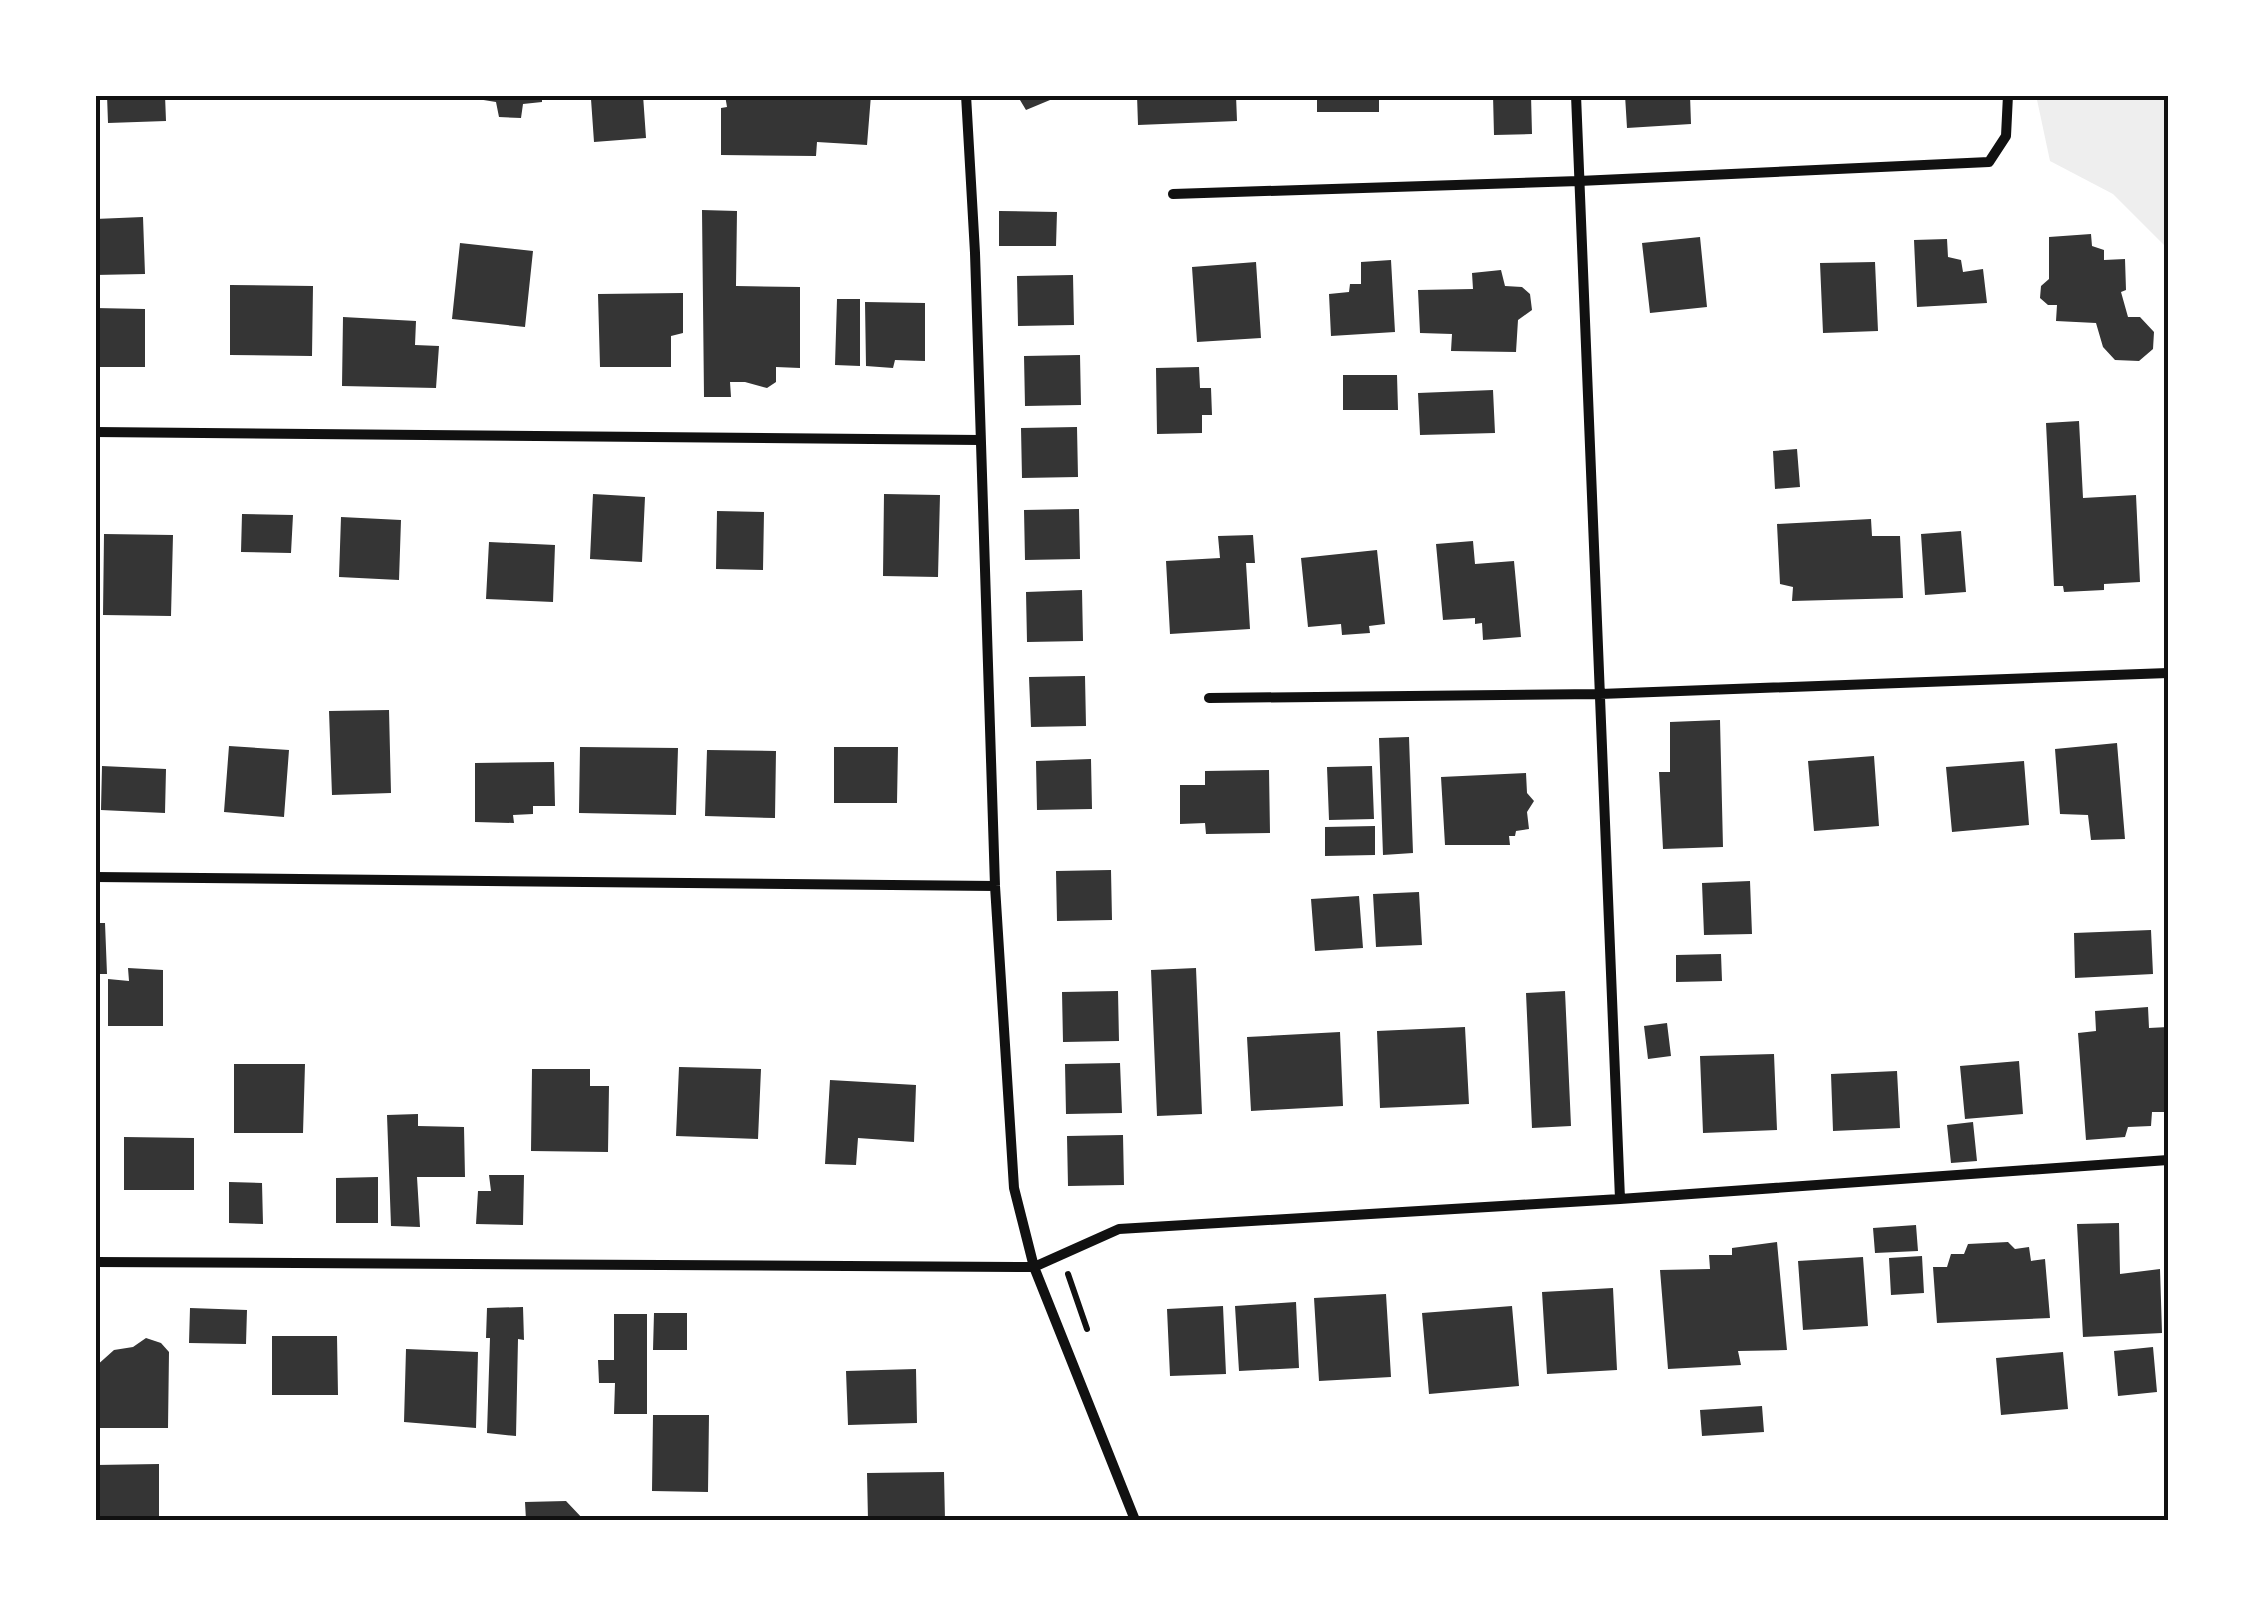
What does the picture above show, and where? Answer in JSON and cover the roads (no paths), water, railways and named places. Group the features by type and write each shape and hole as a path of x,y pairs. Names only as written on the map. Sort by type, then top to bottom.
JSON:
{"street":[{"path":"966,95 995,886 1014,1188 1034,1267 1135,1520"},
{"path":"1576,95 1620,1199"},
{"path":"1172,194 1989,162 2006,136 2008,95"},
{"path":"95,432 980,440"},
{"path":"1209,698 1600,694 2168,673"},
{"path":"95,877 995,886"},
{"path":"95,1262 1034,1267 1119,1229 2168,1160"}]}
